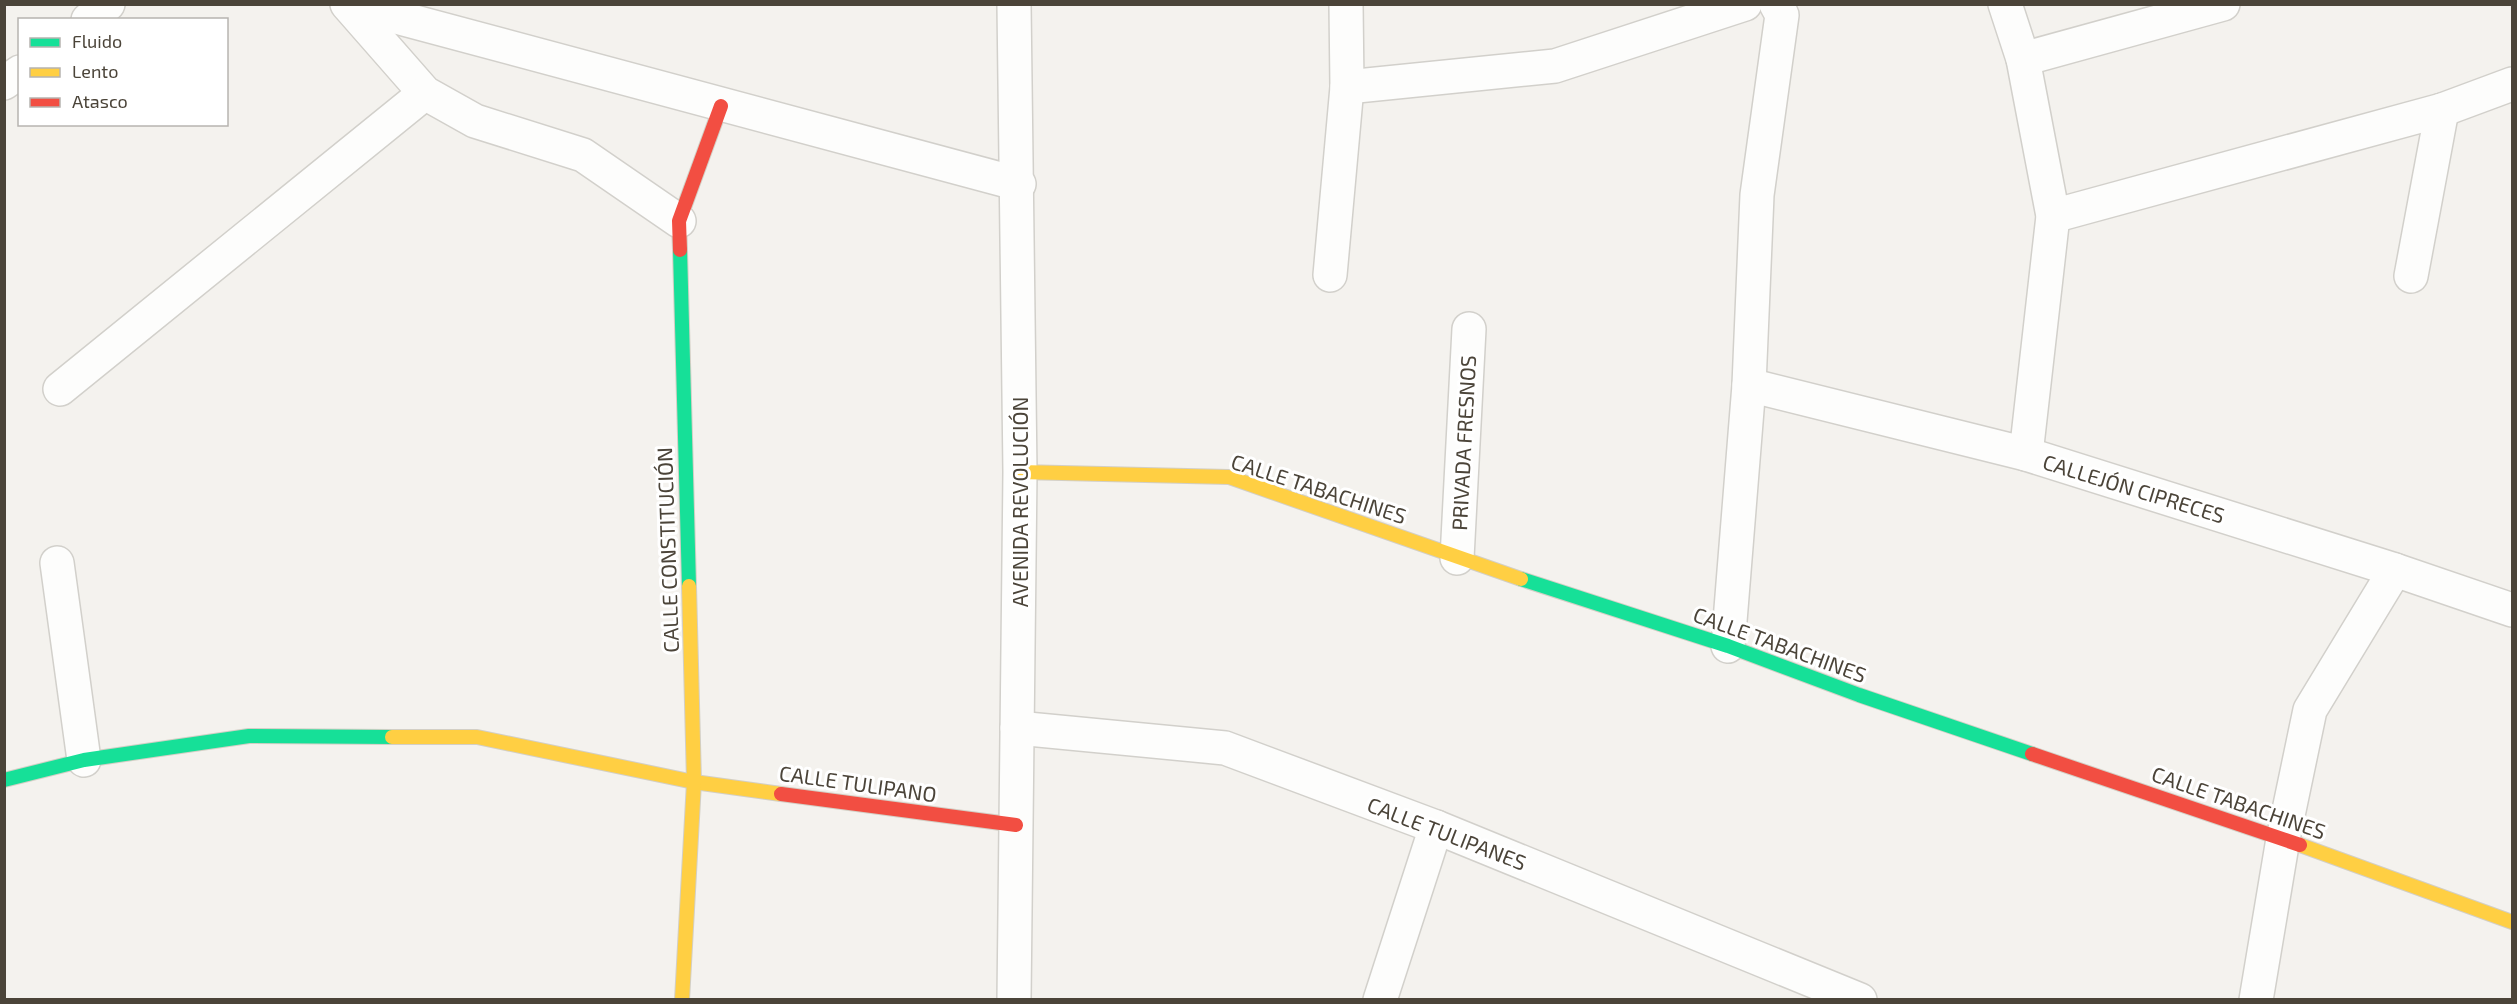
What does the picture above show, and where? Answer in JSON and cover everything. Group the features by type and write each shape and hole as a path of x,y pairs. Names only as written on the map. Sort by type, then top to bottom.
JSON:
{"street":[{"path":"90,18 108,4"},
{"path":"347,4 425,93 475,121 583,155 679,221"},
{"path":"347,4 1018,184"},
{"name":"AVENIDA REVOLUCIÓN","path":"1014,4 1020,472 1014,999"},
{"path":"1330,275 1347,87 1346,4"},
{"path":"1347,87 1555,66 1744,4"},
{"path":"1728,646 1749,385 1757,195 1782,15 1776,4"},
{"path":"2005,4 2024,59 2053,216 2026,454"},
{"path":"2024,59 2223,4"},
{"path":"4,83 18,73"},
{"path":"2053,216 2442,110 2512,84"},
{"path":"60,389 425,93"},
{"name":"CALLE CONSTITUCIÓN","path":"682,999 694,782 679,221 721,106"},
{"path":"2411,276 2442,110"},
{"name":"PRIVADA FRESNOS","path":"1457,558 1469,329"},
{"name":"CALLEJÓN CIPRECES","path":"1749,385 2026,454 2395,570 2512,610"},
{"name":"CALLE TABACHINES","path":"1020,472 1229,477 1457,558 1728,646 1859,695 2283,839 2512,922"},
{"path":"57,563 84,760"},
{"path":"2256,999 2283,839 2310,710 2395,570"},
{"name":"CALLE TULIPANES","path":"1017,729 1226,748 1436,827 1860,999"},
{"name":"CALLE TULIPANO","path":"4,780 84,760 249,736 477,737 694,782 1016,825"},
{"path":"1380,999 1436,827"}],"traffic: fast":[{"path":"680,250 689,586"},
{"path":"1521,579 1728,646 1859,695 2032,754"},
{"path":"4,780 84,760 249,736 392,737"}],"traffic: slow":[{"path":"1020,472 1229,477 1521,579"},
{"path":"682,1000 694,782 689,586"},
{"path":"392,737 477,737 694,782 781,794"},
{"path":"2300,845 2512,922"}],"traffic: jam":[{"path":"680,250 679,221 721,106"},
{"path":"2032,754 2300,845"},
{"path":"781,794 1016,825"}]}
